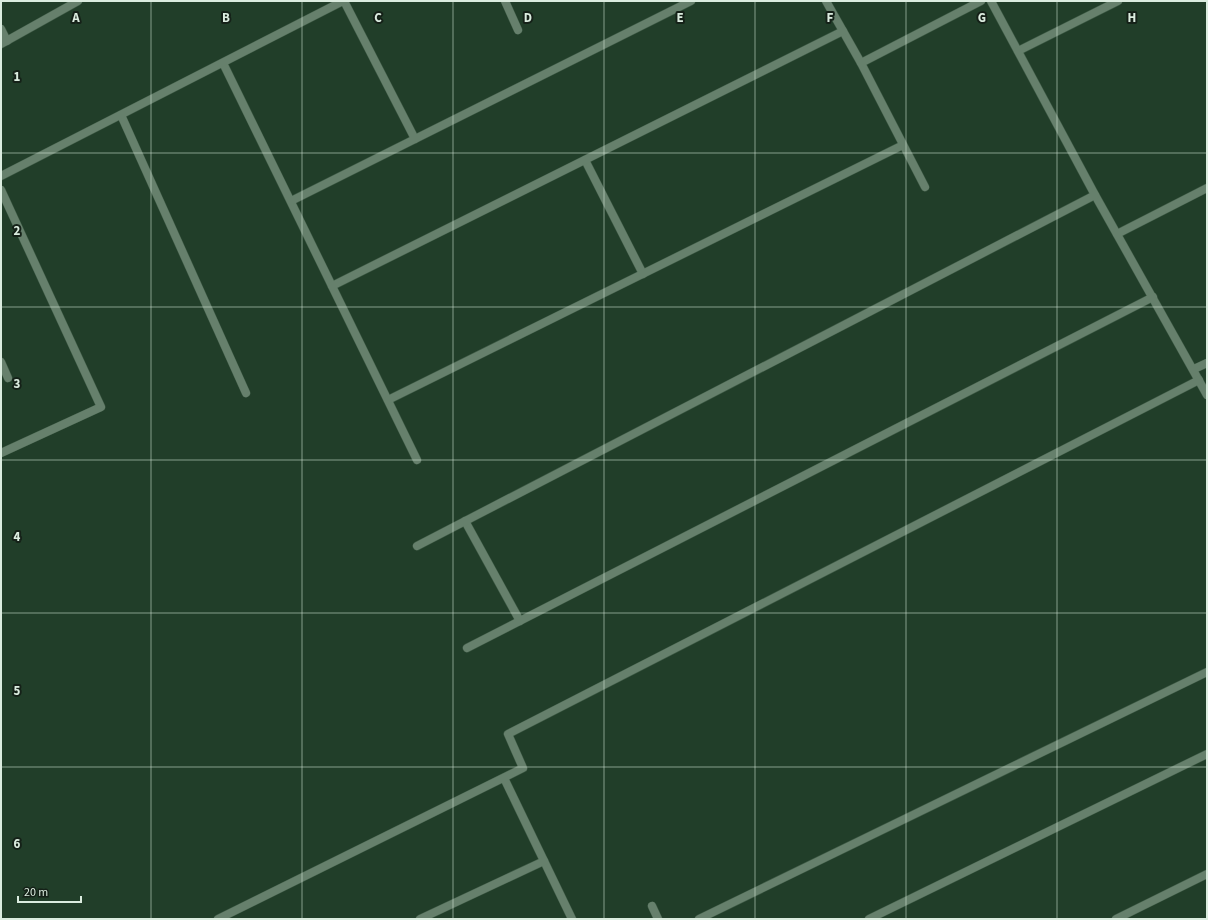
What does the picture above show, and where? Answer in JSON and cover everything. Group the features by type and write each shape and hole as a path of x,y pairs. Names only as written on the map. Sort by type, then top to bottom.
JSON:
{"street":[{"path":"1,29 4,42 78,1"},
{"path":"1,176 344,1 415,139"},
{"path":"505,1 518,30"},
{"path":"290,201 691,1"},
{"path":"826,1 861,63 925,187"},
{"path":"861,63 981,1"},
{"path":"991,1 1095,195 1194,369 1207,395"},
{"path":"1018,51 1118,1"},
{"path":"332,286 843,31"},
{"path":"223,63 417,460"},
{"path":"121,115 246,393"},
{"path":"388,400 903,145"},
{"path":"585,160 643,274"},
{"path":"1118,234 1207,188"},
{"path":"1,190 101,407 1,453"},
{"path":"417,546 1095,195"},
{"path":"467,648 1153,296"},
{"path":"1,362 8,378"},
{"path":"1194,369 1207,363"},
{"path":"218,919 523,768 508,734 1200,380"},
{"path":"465,521 520,621"},
{"path":"699,919 1207,672"},
{"path":"869,919 1207,754"},
{"path":"504,778 572,919"},
{"path":"420,919 544,861"},
{"path":"1116,919 1207,874"},
{"path":"652,906 658,919"}]}
